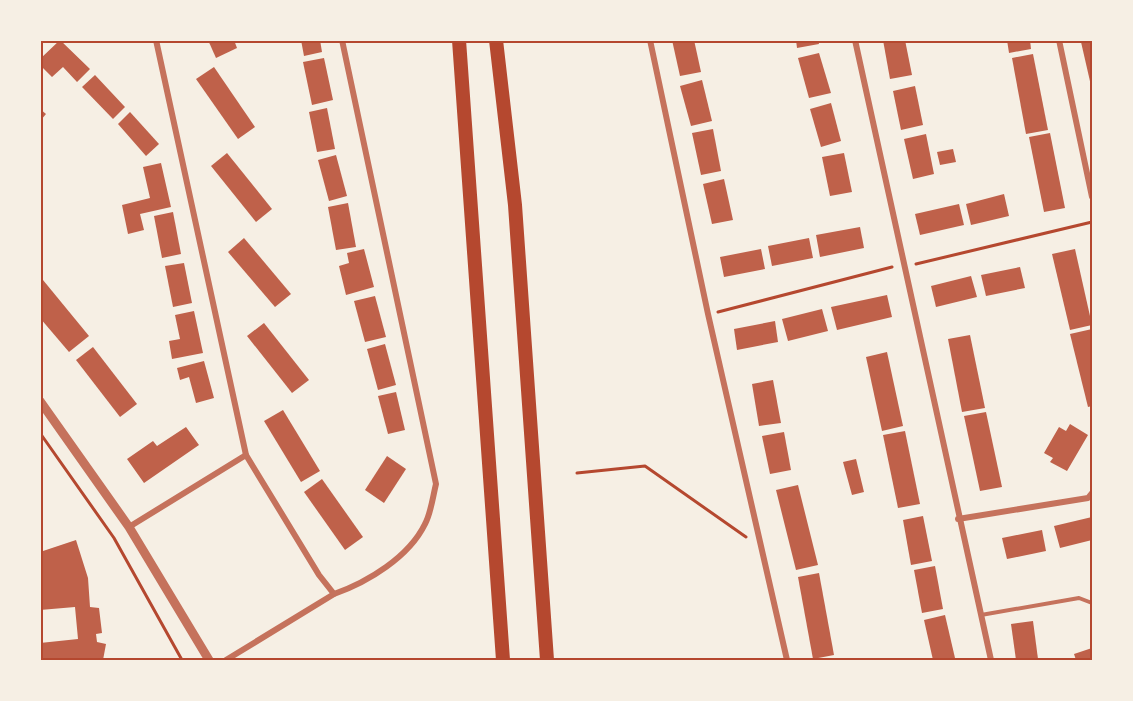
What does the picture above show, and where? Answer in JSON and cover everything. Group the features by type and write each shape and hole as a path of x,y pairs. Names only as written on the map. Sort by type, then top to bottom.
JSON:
{"highway":[{"path":"459,40 503,660"},
{"path":"496,40 515,205 547,660"}],"street":[{"path":"156,40 246,455 319,575 334,594"},
{"path":"226,660 334,594 351,588 407,551 426,523 436,484 342,40"},
{"path":"650,40 708,314 787,660"},
{"path":"855,40 958,519 991,660"},
{"path":"1059,40 1092,197"},
{"path":"40,401 129,527 209,660"},
{"path":"129,527 246,455"},
{"path":"958,519 1088,498 1092,493"}],"lane":[{"path":"980,615 1079,598 1092,603"}],"path":[{"path":"708,314 903,265 912,265 1092,222"},
{"path":"40,433 114,538 182,660"},
{"path":"577,473 645,466 762,549"}],"building":[{"path":"60,40 90,69 77,82 63,67 52,77 40,65 40,59"},
{"path":"208,40 234,40 237,48 216,58"},
{"path":"301,40 320,40 322,52 304,56"},
{"path":"672,40 694,40 701,72 680,76"},
{"path":"796,40 818,40 819,44 797,48"},
{"path":"883,40 905,40 912,75 890,79"},
{"path":"1007,40 1030,40 1031,49 1009,53"},
{"path":"1092,40 1092,90 1081,42"},
{"path":"819,53 831,93 809,98 798,58"},
{"path":"1033,54 1048,130 1026,134 1012,58"},
{"path":"324,58 333,100 312,105 303,62"},
{"path":"214,67 255,127 238,139 196,79"},
{"path":"95,75 125,107 113,119 82,87"},
{"path":"702,80 712,121 691,126 680,86"},
{"path":"915,86 923,125 901,130 893,91"},
{"path":"831,103 841,141 821,147 810,109"},
{"path":"327,108 335,149 317,152 309,112"},
{"path":"40,109 46,114 40,121"},
{"path":"130,112 159,144 146,156 118,124"},
{"path":"713,129 721,171 701,175 692,133"},
{"path":"1050,133 1065,208 1044,212 1029,137"},
{"path":"926,134 934,174 913,179 904,139"},
{"path":"953,149 956,162 940,165 937,152"},
{"path":"227,153 272,209 256,222 211,166"},
{"path":"844,153 852,192 830,196 822,157"},
{"path":"336,155 347,196 329,201 318,160"},
{"path":"161,163 171,207 140,214 144,230 128,234 122,205 150,198 143,167"},
{"path":"724,179 733,220 712,224 703,184"},
{"path":"1004,194 1009,216 971,225 966,204"},
{"path":"348,203 356,247 336,250 328,207"},
{"path":"959,204 964,225 920,235 915,214"},
{"path":"173,212 181,254 162,258 154,216"},
{"path":"860,227 864,248 820,257 816,235"},
{"path":"244,238 291,294 275,307 228,252"},
{"path":"809,238 813,258 772,266 768,246"},
{"path":"364,249 374,287 346,295 339,266 349,263 347,253"},
{"path":"761,249 765,269 724,277 720,257"},
{"path":"1075,249 1092,325 1070,330 1052,254"},
{"path":"184,263 192,303 173,307 165,266"},
{"path":"1020,267 1025,288 986,296 981,275"},
{"path":"971,276 977,297 936,307 931,286"},
{"path":"43,280 89,336 69,352 40,318 40,283"},
{"path":"887,295 892,317 837,330 831,307"},
{"path":"375,296 386,337 365,342 354,301"},
{"path":"822,309 828,331 788,341 782,319"},
{"path":"194,311 203,353 172,359 169,341 180,339 175,315"},
{"path":"775,321 778,342 737,350 734,329"},
{"path":"264,323 309,380 292,393 247,336"},
{"path":"1092,329 1092,406 1088,407 1070,334"},
{"path":"970,335 985,408 962,412 948,339"},
{"path":"385,344 396,385 378,390 367,349"},
{"path":"93,347 137,404 120,417 76,360"},
{"path":"887,352 903,426 882,431 866,357"},
{"path":"204,361 214,398 196,403 189,377 180,380 177,368"},
{"path":"773,380 781,423 759,426 752,384"},
{"path":"396,392 405,430 388,434 378,396"},
{"path":"283,410 320,471 301,482 264,421"},
{"path":"986,412 1002,487 980,491 964,416"},
{"path":"1070,424 1088,435 1067,471 1050,462 1053,458 1044,453 1059,427 1066,431"},
{"path":"186,427 199,445 144,483 127,459 153,441 157,446"},
{"path":"905,431 920,504 898,508 883,435"},
{"path":"784,432 791,470 770,474 762,436"},
{"path":"387,456 406,469 384,503 365,490"},
{"path":"856,459 864,492 852,495 843,462"},
{"path":"322,479 363,537 345,550 304,492"},
{"path":"798,485 818,565 796,570 776,490"},
{"path":"923,516 932,561 911,565 903,520"},
{"path":"1092,517 1092,540 1060,548 1054,526"},
{"path":"1042,530 1046,551 1007,559 1002,538"},
{"path":"76,540 88,578 90,607 99,608 102,633 96,634 97,642 106,644 103,660 40,660 40,643 78,639 75,607 40,610 40,552"},
{"path":"935,566 943,609 922,613 914,570"},
{"path":"819,573 834,655 813,659 798,577"},
{"path":"945,615 955,658 933,660 924,620"},
{"path":"1033,621 1038,659 1016,660 1011,624"},
{"path":"1092,648 1092,660 1076,660 1074,654"}]}
